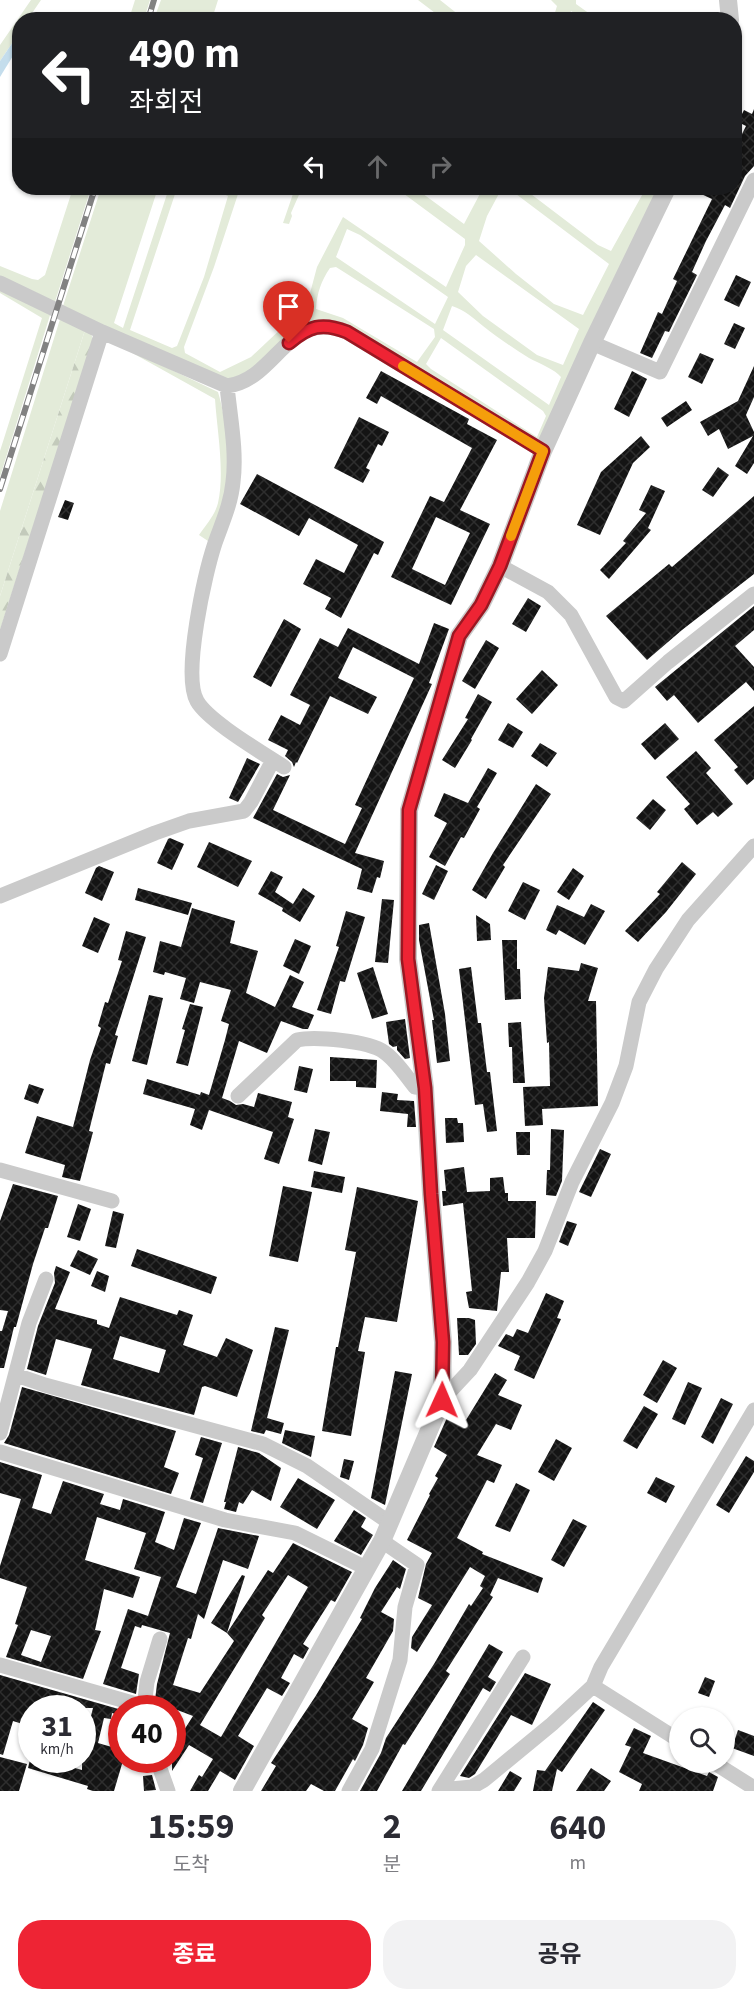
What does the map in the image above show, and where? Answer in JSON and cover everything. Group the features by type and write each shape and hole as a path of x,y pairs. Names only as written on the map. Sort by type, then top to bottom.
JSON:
{"street":[{"path":"592,343 660,372 754,180"},
{"path":"442,1400 443,1342 425,1088 408,959 409,810 459,636 481,605 500,566 543,451 664,195"},
{"path":"0,283 102,332 227,386 240,384 261,369 304,330 321,326 333,327 357,338 543,451"},
{"path":"0,654 102,332"},
{"path":"0,896 154,833 189,821 244,811 279,763 210,717 197,702 191,678 204,590 215,545 229,510 233,482 234,465 227,386"},
{"path":"500,566 548,592 571,615 616,697 624,701 668,662 754,594"},
{"path":"242,1791 382,1541 442,1400 470,1371 528,1282 545,1251 572,1182 612,1103 626,1066 639,1002 656,969 688,920 754,846"},
{"path":"238,1096 297,1040 306,1038 373,1047 385,1052 416,1087 425,1088"},
{"path":"0,1170 112,1202"},
{"path":"0,1433 29,1323 46,1279"},
{"path":"16,1375 45,1385 263,1444 308,1466 390,1523"},
{"path":"439,1790 472,1787 484,1780 552,1724 593,1686 754,1410"},
{"path":"0,1452 225,1520 296,1533 366,1568"},
{"path":"349,1791 372,1749 400,1660 405,1607 417,1565 382,1541"},
{"path":"145,1695 160,1639"},
{"path":"439,1790 523,1657"},
{"path":"0,1665 108,1697"},
{"path":"593,1686 669,1734"},
{"path":"162,1773 168,1791"},
{"path":"730,1773 754,1788"}],"green space":[{"path":"31,0 41,0 33,12 23,12"},
{"path":"135,0 150,0 146,12 131,12"},
{"path":"161,0 218,0 214,12 157,12"},
{"path":"418,0 440,0 455,12 434,12"},
{"path":"551,0 576,0 576,4 587,12 555,12 557,6"},
{"path":"12,28 12,43 0,61 0,45"},
{"path":"71,195 89,195 54,305 0,280 0,266 32,279 38,280 45,275"},
{"path":"99,195 156,195 114,323 123,328 167,195 175,195 130,330 172,348 177,346 204,277 228,196 226,195 238,195 184,347 185,353 220,372 251,357 302,309 309,297 317,267 343,217 446,287 465,245 465,239 405,195 425,195 464,224 479,195 498,195 487,216 479,241 554,304 583,315 609,264 517,195 532,195 598,245 611,251 642,195 657,195 541,445 337,323 321,320 310,323 275,354 246,375 231,379 213,378 63,306","holes":["347,229 360,235 448,297 435,324 336,257","476,255 579,329 563,365 537,355 483,316 458,292 466,266","336,267 434,329 435,337 417,362 343,318 316,309 324,278 330,268","452,306 469,314 494,335 529,358 559,374 561,377 549,405 443,330","441,338 543,411 546,416 537,437 426,364"]},
{"path":"293,195 299,195 289,224 283,223"},
{"path":"0,288 51,312 0,477 0,451 42,318 0,293"},
{"path":"61,316 85,330 0,596 0,511"},
{"path":"85,330 91,333 93,340 0,630 0,596"},
{"path":"109,340 218,392 226,430 228,470 224,500 211,543 199,535 215,512 220,491 221,465 215,399"}],"water":[{"path":"12,43 12,57 0,77 0,61"}],"building":[{"path":"754,109 754,166 742,182 742,134 746,126 742,124 742,114 744,110 752,114"},
{"path":"703,195 736,195 730,208 725,205 706,241 692,272 697,275 669,332 665,331 652,358 640,353 658,312 662,314 677,281 673,279 712,199"},
{"path":"736,275 751,282 739,307 724,300"},
{"path":"734,323 745,328 735,349 724,344"},
{"path":"700,353 714,359 702,384 688,377"},
{"path":"754,366 754,397 746,415 754,432 754,463 747,474 735,466 753,436 728,449 719,429 708,436 700,422 738,401"},
{"path":"381,371 469,419 467,424 497,440 460,510 490,524 451,605 391,577 430,496 444,502 472,448 381,396 377,404 366,398","holes":["436,517 470,533 445,585 412,569"]},
{"path":"632,371 647,379 629,417 614,409"},
{"path":"686,401 692,410 667,427 661,418"},
{"path":"359,417 389,432 382,446 378,444 366,468 370,470 363,483 334,468"},
{"path":"641,436 650,447 633,463 600,535 577,525 601,472"},
{"path":"718,467 729,475 713,497 702,490"},
{"path":"257,474 384,542 378,555 374,553 341,618 325,609 331,598 303,584 316,559 344,573 358,545 309,518 299,536 240,504"},
{"path":"651,485 665,491 648,528 651,530 609,579 600,570 626,543 623,541 646,513 639,510"},
{"path":"754,496 754,574 647,660 606,616 669,564 672,567"},
{"path":"65,500 74,503 68,520 58,517"},
{"path":"528,598 541,606 526,632 512,624"},
{"path":"754,606 754,630 735,646 754,667 754,691 746,682 698,723 674,695 667,701 655,687"},
{"path":"284,619 301,629 271,687 253,677"},
{"path":"434,623 449,629 429,683 432,684 355,853 384,861 380,878 377,877 372,893 357,889 362,869 253,818 277,774 283,777 290,775 273,810 345,844 362,808 355,805 414,678 353,647 338,678 377,697 368,714 330,696 294,767 285,756 288,750 268,740 281,715 300,725 310,705 290,695 320,638 338,647 348,628 419,664"},
{"path":"486,640 499,648 475,689 462,681"},
{"path":"542,670 558,685 532,714 516,699"},
{"path":"478,694 492,702 455,768 442,760 468,719 465,718"},
{"path":"754,706 754,779 747,785 734,770 738,767 714,740"},
{"path":"508,723 523,732 513,748 498,740"},
{"path":"665,723 679,739 655,760 641,744"},
{"path":"540,743 557,753 547,767 531,756"},
{"path":"696,751 711,768 706,773 733,804 718,817 713,812 697,825 684,809 690,804 666,777"},
{"path":"247,758 260,764 238,802 229,798"},
{"path":"488,768 497,773 477,807 480,809 464,838 461,837 445,866 429,857 447,823 434,816 444,793 468,803"},
{"path":"536,784 551,794 503,865 505,867 486,899 472,890"},
{"path":"653,799 666,810 650,830 636,818"},
{"path":"170,838 184,844 172,870 157,863"},
{"path":"209,842 252,861 238,887 197,867"},
{"path":"682,862 696,874 666,912 638,942 625,931 660,894 657,892"},
{"path":"436,865 448,871 434,900 422,894"},
{"path":"99,866 114,872 102,901 85,893"},
{"path":"573,868 584,876 569,900 557,892"},
{"path":"271,871 283,877 275,892 293,904 303,888 315,896 300,922 282,911 283,908 258,894"},
{"path":"523,882 540,890 525,920 508,911"},
{"path":"138,888 192,903 188,915 135,900"},
{"path":"382,899 394,900 388,963 375,962"},
{"path":"591,904 605,911 585,945 559,930 556,935 546,930 557,905 584,917"},
{"path":"192,908 235,921 230,943 258,951 246,993 275,1007 290,975 304,982 292,1007 314,1015 308,1029 281,1021 267,1053 239,1041 222,1098 236,1105 254,1107 258,1093 292,1102 288,1117 294,1119 279,1164 264,1159 273,1132 209,1110 202,1130 190,1125 195,1109 143,1094 147,1079 200,1095 201,1092 209,1095 225,1040 229,1024 221,1021 231,990 200,982 194,1003 180,999 186,978 165,972 164,975 153,972 160,941 181,947"},
{"path":"346,911 365,917 345,982 340,981 331,1014 317,1010 339,947 336,946"},
{"path":"476,915 490,924 491,940 477,941"},
{"path":"94,917 110,924 98,953 82,946"},
{"path":"429,923 445,1014 450,1061 437,1063 432,1020 434,1020 419,940 419,925"},
{"path":"126,931 146,937 115,1035 118,1036 110,1064 106,1063 89,1131 93,1132 80,1181 62,1177 65,1165 25,1153 37,1116 73,1127 90,1060 101,1028 98,1026 105,1002 108,1003 122,961 118,960"},
{"path":"295,939 311,946 299,974 283,966"},
{"path":"502,940 517,940 517,969 520,969 521,999 505,1000"},
{"path":"581,963 598,968 588,1001 596,1001 598,1106 542,1109 543,1125 525,1126 523,1087 550,1086 549,1042 547,1043 544,998 548,967 579,971"},
{"path":"373,967 388,1014 372,1019 357,973"},
{"path":"471,967 478,1023 481,1023 487,1072 490,1072 497,1131 487,1132 483,1104 475,1105 459,969"},
{"path":"149,995 163,998 147,1065 132,1061"},
{"path":"190,1004 203,1007 188,1066 176,1063 185,1030 182,1029"},
{"path":"405,1019 410,1058 405,1059 397,1050 397,1046 393,1047 389,1044 386,1022"},
{"path":"521,1022 525,1083 513,1083 512,1047 509,1047 508,1023"},
{"path":"330,1057 377,1060 376,1088 356,1087 356,1081 330,1081"},
{"path":"299,1066 313,1069 307,1093 294,1090"},
{"path":"29,1084 44,1089 38,1104 24,1099"},
{"path":"382,1092 398,1094 397,1100 414,1101 416,1127 407,1127 408,1114 380,1111"},
{"path":"445,1118 457,1118 458,1123 463,1123 464,1142 446,1143"},
{"path":"315,1129 330,1132 322,1165 308,1161"},
{"path":"551,1129 564,1130 562,1181 556,1196 546,1195 547,1170 550,1170"},
{"path":"516,1132 530,1132 530,1155 517,1155"},
{"path":"600,1149 611,1154 591,1197 579,1192"},
{"path":"464,1167 467,1192 490,1191 490,1178 503,1177 508,1201 536,1201 535,1238 507,1238 509,1272 501,1272 497,1311 469,1308 466,1292 472,1291 463,1203 443,1206 442,1191 446,1191 444,1170"},
{"path":"314,1171 345,1177 342,1193 311,1187"},
{"path":"13,1184 58,1196 33,1264 4,1368 0,1368 0,1331 2,1331 8,1311 0,1310 0,1221"},
{"path":"283,1186 312,1192 298,1262 269,1256"},
{"path":"357,1187 418,1201 397,1322 365,1317 358,1351 365,1352 351,1436 322,1431 336,1347 338,1347 356,1252 345,1250"},
{"path":"78,1204 91,1209 80,1241 67,1237"},
{"path":"113,1211 124,1214 116,1248 105,1246"},
{"path":"567,1221 577,1224 568,1246 559,1242"},
{"path":"137,1249 217,1277 211,1294 131,1266"},
{"path":"78,1250 98,1259 90,1275 70,1266"},
{"path":"56,1266 70,1272 55,1309 97,1320 97,1324 109,1328 120,1297 177,1315 179,1310 193,1315 183,1345 217,1357 226,1338 253,1350 237,1397 202,1387 194,1415 81,1385 92,1349 56,1339 46,1375 27,1369 38,1326 55,1283","holes":["120,1336 166,1350 159,1373 113,1359"]},
{"path":"97,1271 109,1276 105,1292 91,1286"},
{"path":"546,1293 564,1301 557,1318 561,1319 534,1379 514,1370 520,1356 498,1346 506,1334 513,1337 517,1329 528,1333"},
{"path":"457,1318 475,1320 476,1344 468,1355 459,1355"},
{"path":"275,1327 289,1330 267,1418 284,1423 281,1434 266,1430 264,1434 251,1431"},
{"path":"663,1360 677,1368 657,1403 643,1395"},
{"path":"395,1371 412,1374 385,1505 371,1498"},
{"path":"495,1373 507,1380 498,1395 522,1405 511,1430 496,1424 477,1455 502,1465 494,1483 487,1480 457,1538 483,1552 482,1554 543,1578 538,1593 498,1578 490,1595 493,1597 446,1671 450,1674 405,1745 403,1744 377,1791 360,1791 381,1753 386,1738 434,1664 469,1604 471,1606 483,1588 480,1586 485,1576 470,1567 417,1652 411,1648 412,1637 432,1605 418,1598 426,1564 432,1553 407,1540 438,1478 435,1476 447,1455 434,1447 450,1411 466,1420"},
{"path":"688,1382 702,1388 685,1425 672,1419"},
{"path":"22,1387 176,1431 164,1467 179,1473 171,1494 4,1443 9,1435"},
{"path":"721,1398 733,1404 713,1444 701,1437"},
{"path":"644,1406 658,1414 637,1449 623,1441"},
{"path":"285,1430 315,1436 311,1457 282,1443"},
{"path":"201,1437 222,1443 203,1503 190,1499 203,1458 195,1455"},
{"path":"556,1439 572,1448 554,1481 538,1472"},
{"path":"238,1447 259,1453 281,1468 271,1501 252,1490 243,1504 239,1502 236,1512 224,1509 226,1502 224,1502"},
{"path":"746,1456 754,1461 754,1472 729,1513 716,1505"},
{"path":"344,1459 354,1461 349,1480 340,1477"},
{"path":"0,1462 42,1475 32,1508 51,1514 63,1481 104,1494 100,1504 120,1510 123,1499 165,1512 155,1542 174,1550 184,1518 201,1523 176,1587 196,1594 218,1528 259,1536 248,1569 223,1560 204,1619 198,1614 191,1639 188,1638 173,1685 200,1693 234,1641 227,1633 268,1570 273,1573 293,1543 352,1572 335,1602 331,1600 303,1644 309,1648 303,1659 294,1654 281,1678 290,1683 282,1696 267,1688 238,1736 254,1746 235,1780 220,1771 208,1791 190,1791 199,1775 202,1777 213,1759 189,1745 186,1750 186,1727 193,1716 186,1713 186,1695 156,1695 170,1633 142,1625 141,1628 135,1626 121,1668 139,1674 136,1694 103,1684 128,1609 148,1616 161,1577 134,1569 146,1533 97,1517 85,1560 140,1577 133,1598 104,1589 95,1630 101,1631 83,1679 6,1657 18,1625 15,1624 27,1587 0,1578 0,1566 21,1499 0,1493","holes":["288,1575 308,1587 221,1737 200,1725 265,1618 262,1615","31,1630 51,1636 41,1662 21,1655"]},
{"path":"656,1477 675,1486 666,1503 647,1493"},
{"path":"298,1478 335,1500 317,1529 280,1507"},
{"path":"516,1483 530,1490 510,1532 495,1526"},
{"path":"354,1510 366,1518 361,1527 373,1535 361,1555 334,1541"},
{"path":"573,1519 587,1526 564,1567 551,1560"},
{"path":"393,1560 406,1569 400,1589 397,1587 381,1612 394,1619 393,1631 366,1678 374,1682 352,1719 368,1728 355,1761 353,1759 335,1791 324,1791 311,1784 306,1791 261,1791 276,1766 271,1763 315,1697 362,1619 360,1618 375,1588"},
{"path":"242,1575 245,1576 227,1633 211,1623"},
{"path":"489,1644 503,1652 488,1677 496,1682 490,1692 483,1688 421,1791 402,1791"},
{"path":"525,1673 551,1684 532,1725 511,1715 475,1774 469,1778 460,1776"},
{"path":"0,1675 70,1695 18,1695 18,1723 13,1721 3,1755 0,1754"},
{"path":"705,1677 715,1681 709,1697 698,1693"},
{"path":"593,1702 605,1710 562,1772 557,1769 552,1791 533,1791 537,1770 545,1771"},
{"path":"96,1703 108,1706 108,1719 104,1718 98,1743 108,1746 108,1773 119,1773 114,1791 93,1791 87,1789 88,1786 45,1773 96,1773"},
{"path":"634,1728 651,1736 643,1753 669,1762 669,1773 699,1773 707,1776 711,1773 718,1777 713,1791 639,1791 642,1784 619,1772 631,1747 625,1745"},
{"path":"738,1730 754,1736 754,1756 735,1749"},
{"path":"0,1757 18,1762 18,1773 24,1773 19,1791 0,1791"},
{"path":"591,1768 611,1781 604,1791 576,1791"},
{"path":"510,1771 522,1778 514,1791 498,1791"},
{"path":"152,1775 156,1790 144,1791 143,1776"}],"railway":[{"path":"150,12 154,0"},
{"path":"0,489 93,195"}],"slow traffic":[{"path":"403,366 543,451 511,536"}],"route":[{"path":"289,343 304,330 321,326 347,332 543,451 500,566 481,605 459,636 409,810 408,959 417,1012 425,1088 443,1342 442,1400"}]}
